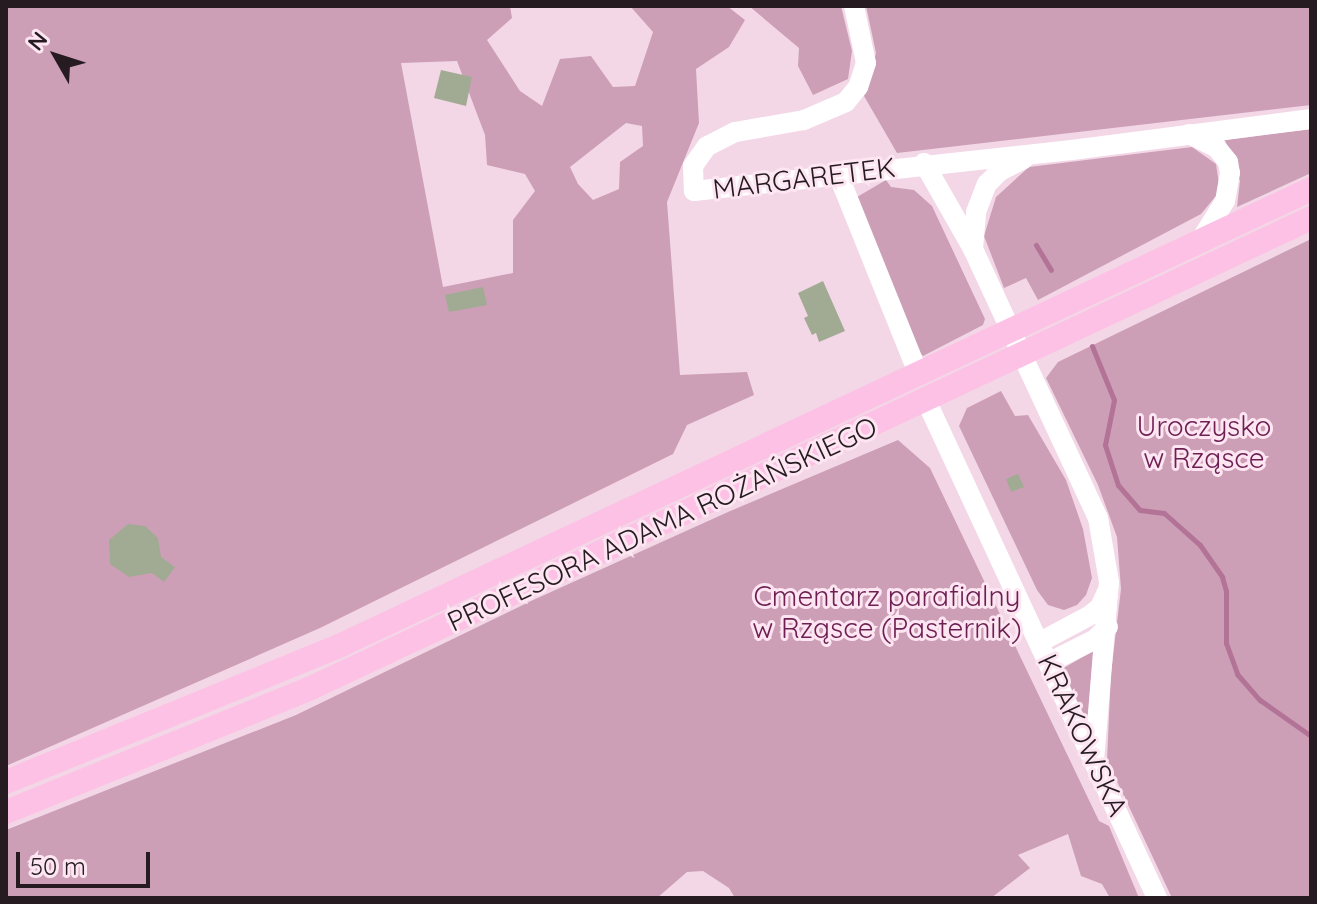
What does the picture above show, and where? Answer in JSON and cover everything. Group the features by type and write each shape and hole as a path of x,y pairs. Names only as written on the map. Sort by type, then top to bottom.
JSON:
{"main road":[{"name":"PROFESORA ADAMA ROŻAŃSKIEGO","path":"6,782 339,646 1311,189"},
{"name":"PROFESORA ADAMA ROŻAŃSKIEGO","path":"6,812 324,683 926,400 1076,326 1311,218"}],"street":[{"name":"MARGARETEK","path":"854,6 866,63 858,87 846,102 804,120 735,132 707,146 693,166 694,191 1311,119"},
{"path":"1186,132 1216,147 1228,162 1230,173 1225,201 1198,244"},
{"path":"973,249 976,212 987,184 1000,171 1034,153"},
{"path":"924,163 973,249 1093,504 1105,544 1108,627 1094,759"},
{"path":"838,174 918,373"},
{"name":"KRAKOWSKA","path":"926,400 1157,898"},
{"path":"1040,642 1089,616 1100,607 1108,589"},
{"path":"1050,662 1094,640 1108,627"}],"green space":[{"path":"6,6 510,6 512,18 487,40 520,91 542,106 560,59 591,56 613,87 635,86 653,32 630,6 727,6 745,20 729,47 696,69 699,123 667,202 680,375 747,372 754,395 687,425 673,454 320,628 6,766","holes":["457,61 485,135 487,165 525,174 535,191 513,220 513,273 443,287 401,63","626,123 642,126 643,146 620,162 619,189 593,200 578,184 570,167"]},
{"path":"749,6 841,6 852,51 848,79 813,95 798,66 799,48"},
{"path":"866,6 1311,6 1311,105 897,153 864,96 876,53"},
{"path":"1311,129 1311,173 1237,207 1240,181 1225,140"},
{"path":"1192,147 1216,164 1220,191 1201,214 1038,300 1026,278 1004,288 984,236 996,197 1029,167"},
{"path":"886,180 891,187 914,190 932,206 985,319 983,325 923,356 913,347 857,197"},
{"name":"Uroczysko w Rząsce","path":"1311,239 1311,898 1172,898 1107,760 1111,673 1121,589 1117,537 1098,485 1046,378 1058,362"},
{"path":"1001,391 1015,416 1028,415 1066,480 1083,529 1092,578 1086,595 1077,605 1064,610 1048,605 1037,590 959,426 967,408"},
{"name":"Cmentarz parafialny w Rząsce (Pasternik)","path":"898,440 930,468 1099,821 1109,826 1139,898 1110,898 1102,884 1081,876 1068,834 1018,855 1030,868 991,898 735,898 729,888 703,871 687,872 657,898 6,898 6,830 296,715 531,601"},
{"path":"1093,651 1088,718 1086,719 1062,669"}],"building":[{"path":"441,70 472,77 466,106 434,98"},
{"path":"823,281 845,331 819,342 804,318 808,316 798,293"},
{"path":"483,287 487,305 449,312 445,295"},
{"path":"1018,474 1024,487 1011,492 1006,479"},
{"path":"128,524 145,526 158,538 161,557 175,567 164,582 152,573 129,577 110,564 109,540"}],"waterway":[{"path":"1036,245 1051,270"},
{"path":"1092,346 1114,400 1105,445 1118,485 1140,510 1164,513 1200,545 1222,577 1226,591 1226,643 1237,674 1260,700 1311,736"}]}
